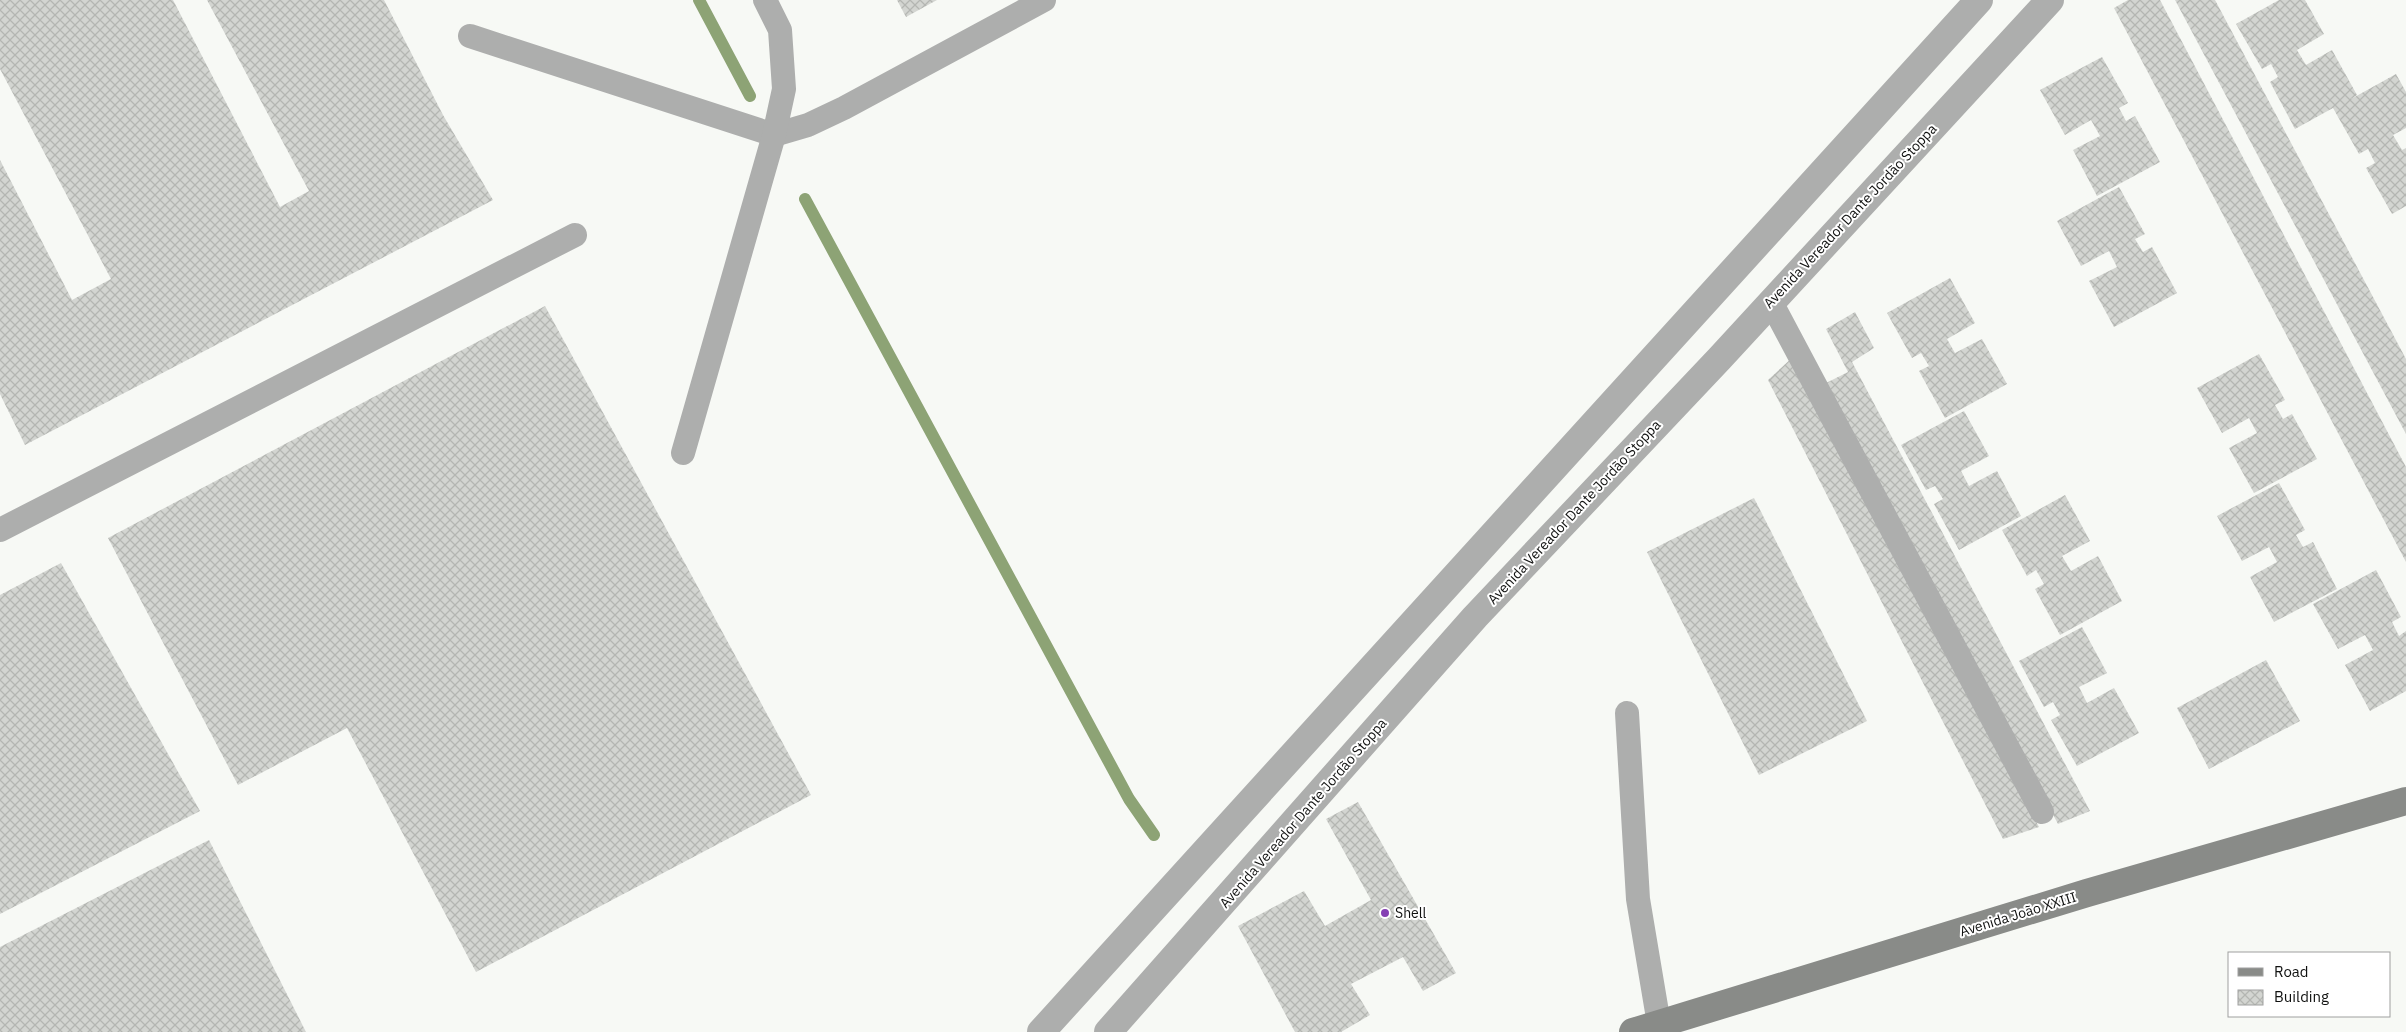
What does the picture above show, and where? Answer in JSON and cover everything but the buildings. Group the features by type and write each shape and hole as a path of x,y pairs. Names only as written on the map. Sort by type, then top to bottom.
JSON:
{"main road":[{"name":"Avenida João XXIII","path":"1632,1032 2087,893 2406,801"}],"street":[{"path":"1041,1032 1979,0"},
{"name":"Avenida Vereador Dante Jordão Stoppa","path":"1108,1032 1475,617 1771,302 2050,0"}],"lane":[{"path":"683,453 774,135 784,89 780,30 765,0"},
{"path":"470,36 774,135 808,124 844,108 1044,0"},
{"path":"0,530 575,235"},
{"path":"1771,302 2042,812"},
{"path":"1627,713 1638,899 1659,1024"}],"waterway":[{"path":"699,0 750,96"},
{"path":"805,199 1129,799 1154,835"}],"place":[{"name":"Shell","path":"1385,913"}]}
